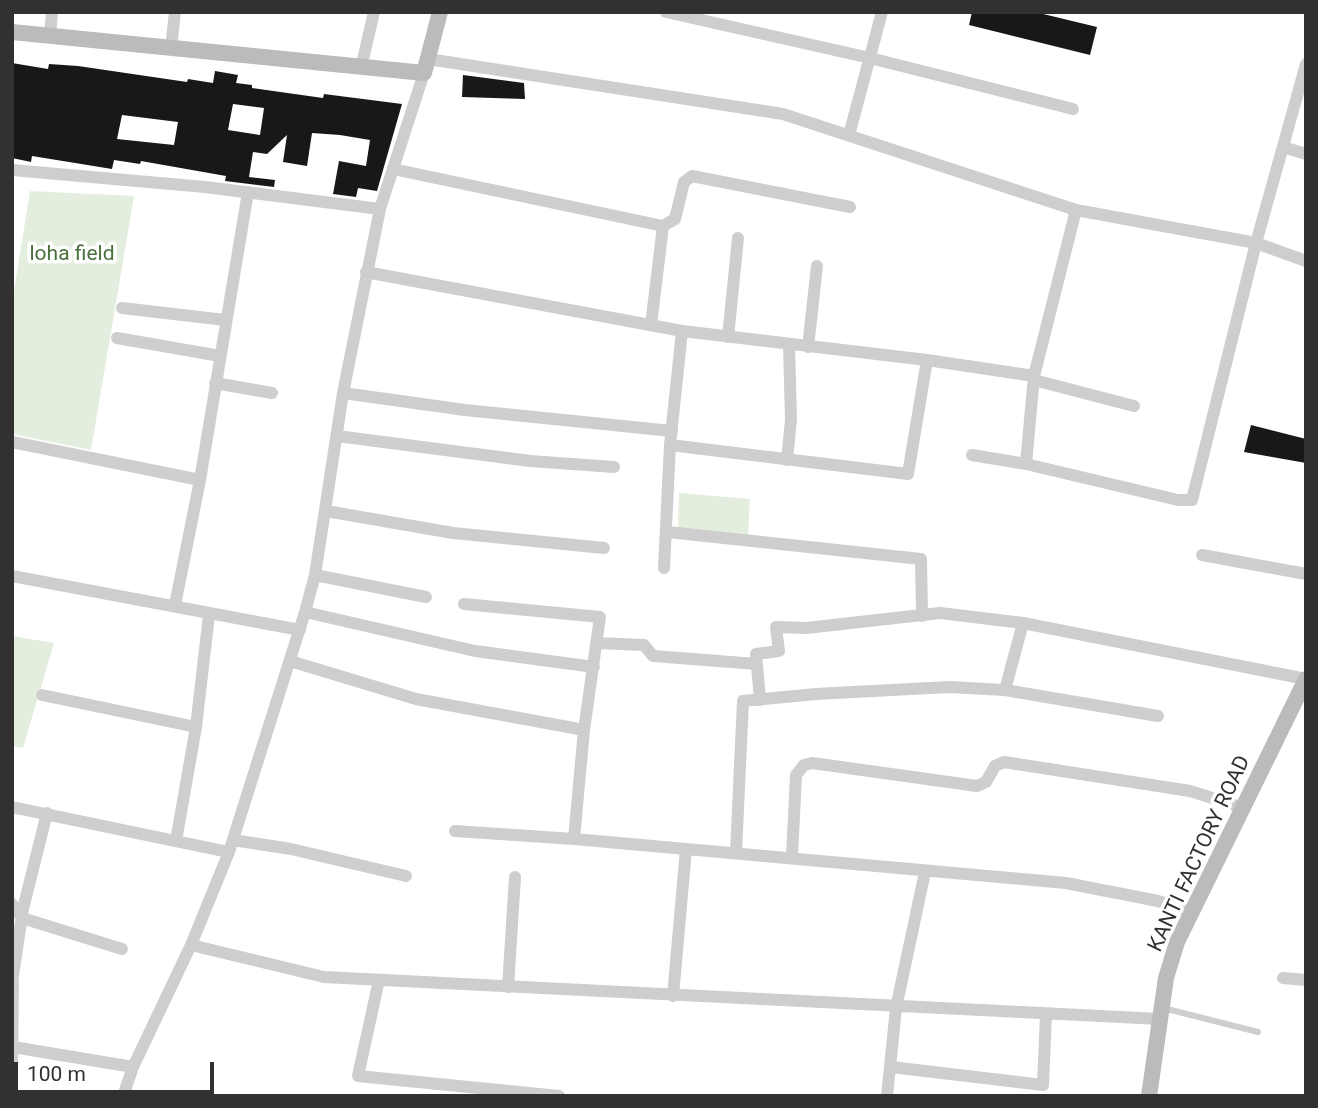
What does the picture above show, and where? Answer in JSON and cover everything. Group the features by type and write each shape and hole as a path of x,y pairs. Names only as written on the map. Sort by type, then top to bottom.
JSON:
{"street":[{"path":"50,36 52,12"},
{"path":"171,48 175,12"},
{"path":"361,68 374,12"},
{"path":"123,1096 133,1068 191,945 231,846 305,612 315,575 343,393 380,209 426,66 440,12"},
{"path":"666,12 870,58 1073,109"},
{"path":"849,135 882,12"},
{"path":"12,32 361,68 426,66 783,114 1076,210 1256,243 1306,261"},
{"path":"972,455 1026,464 1178,500 1192,500 1256,243 1306,64"},
{"path":"1283,147 1306,153"},
{"path":"393,169 663,226 675,219 684,182 692,176 850,207"},
{"path":"12,170 248,192 380,209"},
{"path":"175,605 200,480 248,192"},
{"path":"1026,464 1034,378 1076,210"},
{"path":"650,325 663,226"},
{"path":"727,337 738,238"},
{"path":"808,347 817,266"},
{"path":"366,272 682,331 927,360 1034,378 1134,405"},
{"path":"122,308 225,320"},
{"path":"664,568 671,438 682,331"},
{"path":"117,338 219,356"},
{"path":"787,460 791,420 789,345"},
{"path":"343,393 671,438 787,460 908,474 927,360"},
{"path":"215,383 272,393"},
{"path":"337,436 530,461 614,467"},
{"path":"12,442 200,480"},
{"path":"326,511 453,533 604,548"},
{"path":"668,532 921,559 922,616"},
{"path":"1202,555 1306,573"},
{"path":"315,575 426,597"},
{"path":"12,576 300,629"},
{"path":"464,604 600,617 583,730 574,839"},
{"path":"305,612 475,652 594,667"},
{"path":"760,700 756,654 779,651 776,627 806,628 940,613 1023,623 1306,679"},
{"path":"176,841 197,727 209,614"},
{"path":"1006,690 1023,623"},
{"path":"597,643 644,645 653,656 757,664"},
{"path":"289,660 416,699 583,730"},
{"name":"KANTI FACTORY ROAD","path":"1149,1096 1161,1013 1174,954 1306,679"},
{"path":"736,852 743,701 913,688 1006,690 1157,716"},
{"path":"42,695 197,727"},
{"path":"793,856 796,775 804,765 812,763 977,786 986,782 995,766 1004,762 1190,790 1244,808"},
{"path":"12,807 176,841 291,849 406,876"},
{"path":"12,1072 13,982 22,918 47,813"},
{"path":"455,831 793,856 925,872 1066,883 1157,901 1192,912"},
{"path":"673,996 686,849"},
{"path":"887,1096 896,1008 925,872"},
{"path":"508,987 515,877"},
{"path":"12,904 22,918 122,949"},
{"path":"191,945 324,977 1046,1015 1161,1013"},
{"path":"1283,978 1306,980"},
{"path":"379,980 358,1076 559,1096"},
{"path":"891,1067 1042,1090 1046,1015"},
{"path":"13,1047 133,1068"}],"lane":[{"path":"1161,1013 1258,1032"}],"green space":[{"name":"loha field","path":"30,191 134,196 91,450 12,434 12,303"},
{"path":"679,493 750,499 748,535 678,529"},
{"path":"12,636 54,643 23,748 12,746"}],"building":[{"path":"972,12 1035,12 1097,27 1090,55 969,25"},
{"path":"12,63 48,69 49,64 78,66 187,82 188,79 213,83 215,71 238,75 236,83 252,85 252,88 323,98 324,94 402,104 377,191 358,188 356,197 333,194 339,161 366,166 370,140 340,135 312,133 307,166 283,162 287,135 267,154 253,152 249,177 275,180 274,187 225,181 226,176 141,161 140,164 114,160 112,169 32,156 31,162 12,158","holes":["233,104 264,108 260,135 228,130","122,115 178,122 174,145 117,139"]},
{"path":"463,75 524,83 525,99 462,97"},
{"path":"1251,425 1306,439 1306,463 1244,452"}]}
